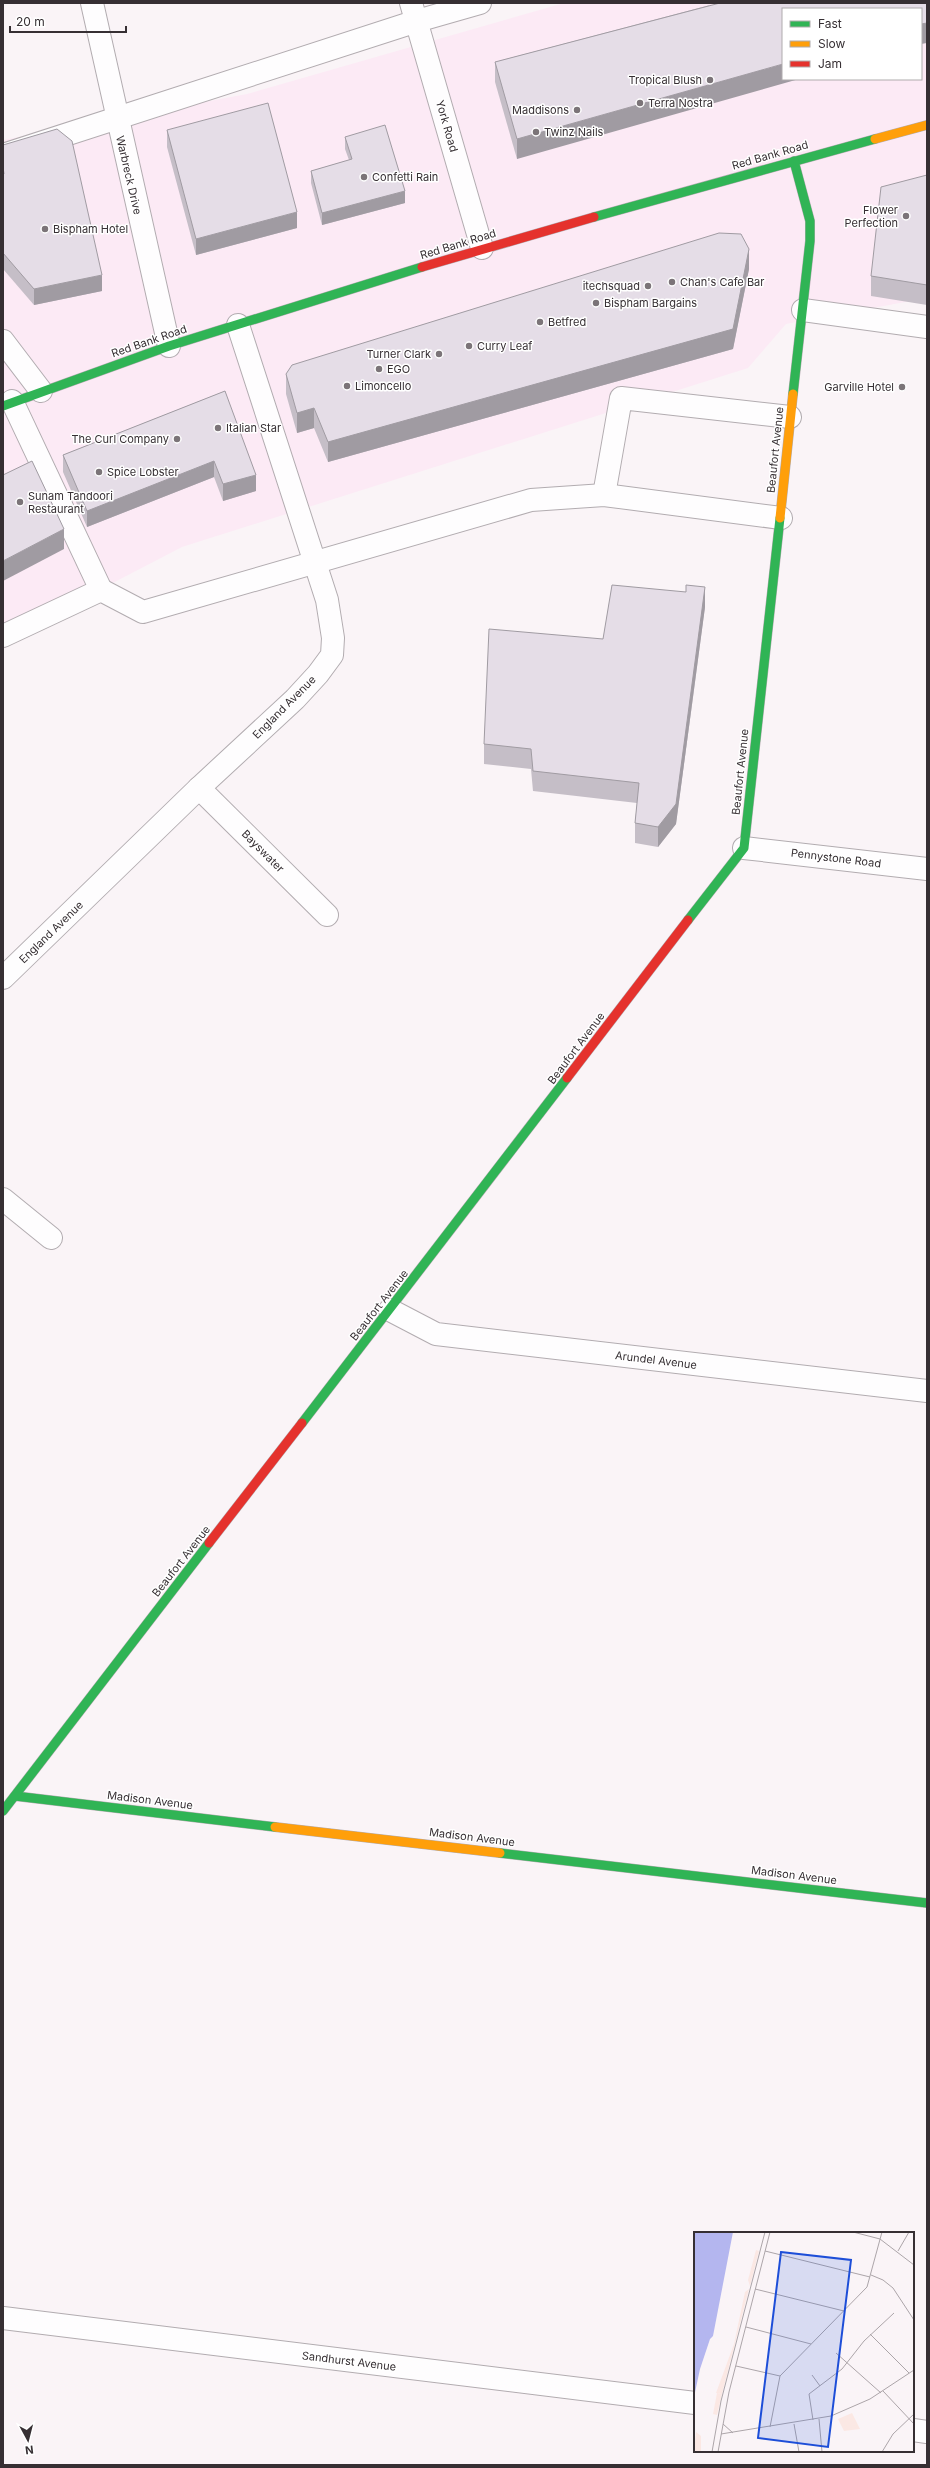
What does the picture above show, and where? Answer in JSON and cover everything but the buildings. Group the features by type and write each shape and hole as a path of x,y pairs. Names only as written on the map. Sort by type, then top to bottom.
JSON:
{"street":[{"name":"Warbreck Drive","path":"92,3 116,118 169,346"},
{"path":"3,155 116,118 414,12 480,3"},
{"name":"York Road","path":"414,12 482,248"},
{"name":"Red Bank Road","path":"7,404 169,346 482,248 927,125"},
{"name":"Beaufort Avenue","path":"3,1811 744,848 810,241 810,221 794,161"},
{"path":"803,310 927,327"},
{"name":"England Avenue","path":"3,978 199,788 295,699 332,654 333,638 327,600 267,421 238,324"},
{"path":"3,341 40,391"},
{"path":"604,495 621,398 790,417"},
{"path":"7,404 101,590 143,612 531,500 604,495 781,518"},
{"path":"3,636 101,590"},
{"name":"Bayswater","path":"199,788 328,915"},
{"name":"Pennystone Road","path":"744,848 927,869"},
{"path":"3,1199 51,1238"},
{"name":"Arundel Avenue","path":"390,1310 436,1334 927,1391"},
{"name":"Madison Avenue","path":"14,1796 927,1903"},
{"name":"Sandhurst Avenue","path":"3,2318 694,2403"},
{"path":"914,2430 927,2432"}],"shaded area":[{"path":"564,3 927,3 927,298 786,324 748,368 182,547 3,640 3,140 247,94"}],"traffic: fast":[{"path":"594,217 875,139"},
{"path":"793,394 810,241 810,221 794,161"},
{"path":"3,406 169,346 422,267"},
{"path":"688,920 744,848 780,518"},
{"path":"302,1423 567,1078"},
{"path":"3,1811 209,1543"},
{"path":"15,1796 275,1827"},
{"path":"500,1853 927,1903"}],"traffic: slow":[{"path":"875,139 927,125"},
{"path":"780,518 793,394"},
{"path":"275,1827 500,1853"}],"traffic: jam":[{"path":"422,267 594,217"},
{"path":"567,1078 688,920"},
{"path":"209,1543 302,1423"}],"place":[{"name":"Tropical Blush","path":"710,80"},
{"name":"Terra Nostra","path":"640,103"},
{"name":"Maddisons","path":"577,110"},
{"name":"Twinz Nails","path":"536,132"},
{"name":"Confetti Rain","path":"364,177"},
{"name":"Flower Perfection","path":"906,216"},
{"name":"Bispham Hotel","path":"45,229"},
{"name":"Chan's Cafe Bar","path":"672,282"},
{"name":"itechsquad","path":"648,286"},
{"name":"Bispham Bargains","path":"596,303"},
{"name":"Betfred","path":"540,322"},
{"name":"Curry Leaf","path":"469,346"},
{"name":"Turner Clark","path":"439,354"},
{"name":"EGO","path":"379,369"},
{"name":"Limoncello","path":"347,386"},
{"name":"Garville Hotel","path":"902,387"},
{"name":"Italian Star","path":"218,428"},
{"name":"The Curl Company","path":"177,439"},
{"name":"Spice Lobster","path":"99,472"},
{"name":"Sunam Tandoori Restaurant","path":"20,502"}]}
